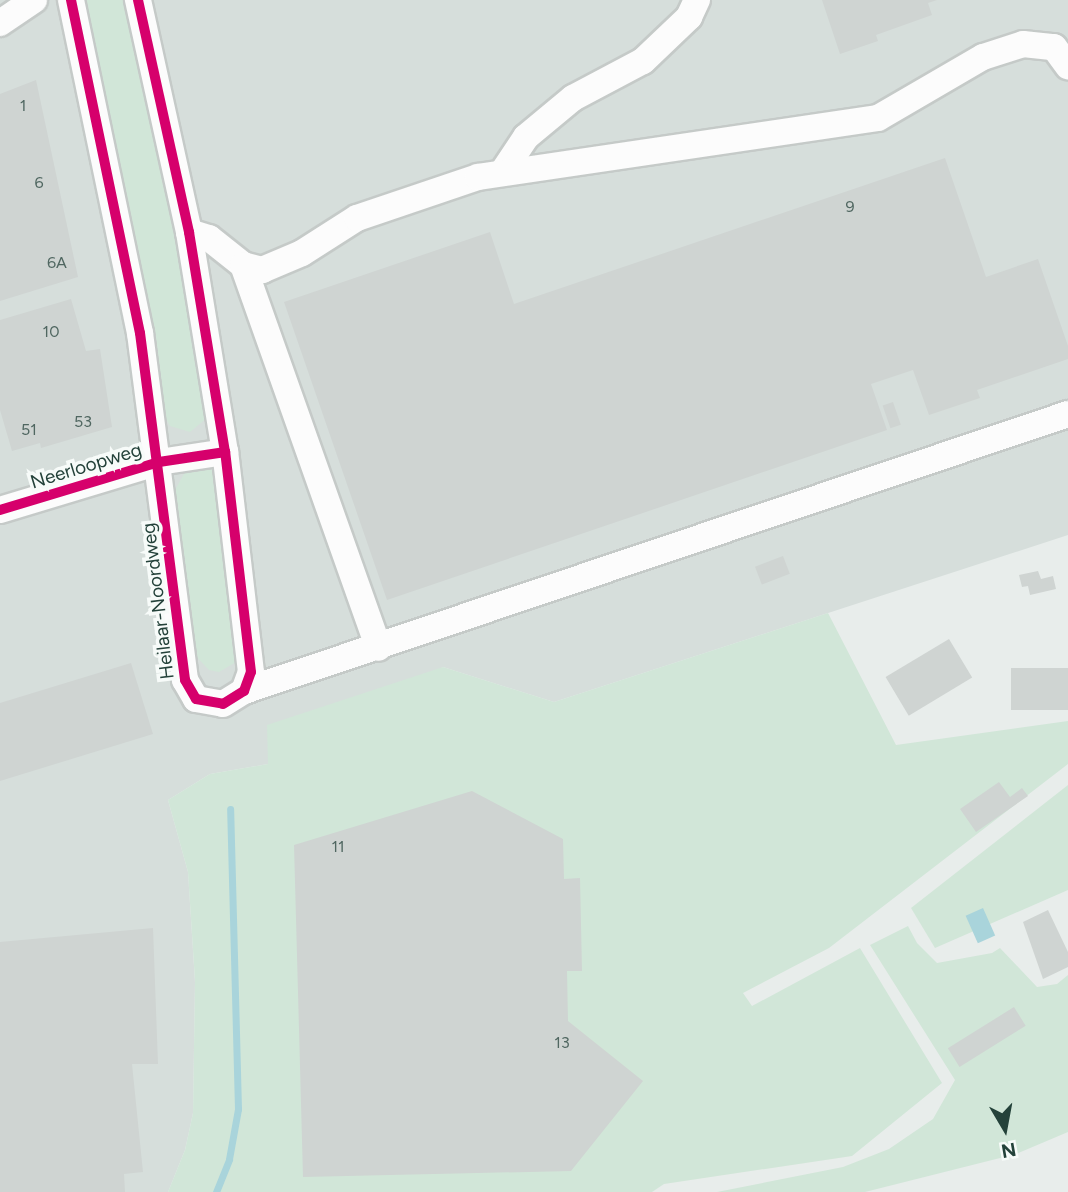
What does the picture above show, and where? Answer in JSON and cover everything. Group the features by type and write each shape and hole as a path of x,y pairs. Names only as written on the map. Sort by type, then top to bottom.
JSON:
{"street":[{"path":"0,23 34,0"},
{"name":"Heilaar-Noordweg","path":"71,0 116,204 159,462 187,687 196,699 211,704 232,701 244,691"},
{"path":"138,0 189,232 225,452 251,672 244,691"},
{"path":"502,173 526,137 573,98 643,61 689,17 697,0"},
{"path":"189,232 209,238 243,265 262,270 302,253 357,218 502,173 878,118 983,57 1023,44 1054,47 1068,66"},
{"path":"243,265 379,648"},
{"path":"244,691 379,648 1068,414"},
{"name":"Neerloopweg","path":"0,510 159,462 225,452"}],"shaded area":[{"path":"0,0 1068,0 1068,535 554,702 443,667 268,764 210,774 168,800 188,872 195,982 193,1113 185,1150 168,1192 0,1192"}],"green space":[{"path":"84,0 133,0 165,146 208,417 190,432 170,426 165,417 121,168"},
{"path":"210,468 217,474 241,650 236,662 219,672 209,670 191,651 175,490 185,472"},
{"path":"828,613 896,745 1068,721 1068,764 829,948 743,993 752,1006 860,948 942,1083 852,1156 664,1184 652,1192 168,1192 185,1150 193,1113 195,981 188,872 168,800 210,774 268,764 267,725 443,667 554,702"},
{"path":"1068,785 1068,890 935,948 911,908"},
{"path":"908,926 917,943 937,963 992,953 1000,948 1037,987 1057,984 1068,975 1068,1132 1016,1154 865,1192 717,1192 843,1167 889,1149 933,1119 955,1080 870,945"}],"water":[{"path":"983,908 995,935 978,943 966,916"}],"building":[{"path":"822,0 937,0 928,3 932,15 876,35 878,41 840,54"},
{"path":"36,80 78,277 0,301 0,94"},
{"path":"945,158 986,277 1038,259 1068,346 1068,359 977,390 980,398 929,415 913,370 871,384 887,430 387,600 284,302 490,232 514,304"},
{"path":"71,299 86,351 100,349 112,427 41,448 40,443 12,451 0,410 0,320"},
{"path":"893,402 901,425 890,428 883,406"},
{"path":"783,556 790,574 762,584 755,567"},
{"path":"1038,571 1041,579 1053,576 1056,589 1030,595 1028,586 1022,587 1019,575"},
{"path":"949,639 972,678 909,716 886,677"},
{"path":"131,663 153,734 0,781 0,703"},
{"path":"1011,668 1068,668 1068,710 1011,710"},
{"path":"999,782 1010,797 1022,788 1028,796 976,832 960,809"},
{"path":"472,791 563,839 564,879 580,878 582,971 567,971 568,1021 643,1081 571,1171 303,1177 294,845"},
{"path":"1048,910 1068,952 1068,967 1043,979 1023,922"},
{"path":"153,928 158,1064 132,1064 143,1172 124,1174 125,1192 0,1192 0,942"},
{"path":"1014,1007 1026,1026 960,1067 948,1048"}],"waterway":[{"path":"216,1192 229,1159 238,1109 230,809"}],"cycle path":[{"path":"71,0 140,333 185,680 196,699 223,704 244,691 251,672 225,452 189,232 138,0"},
{"path":"0,510 159,462 225,452"}]}
